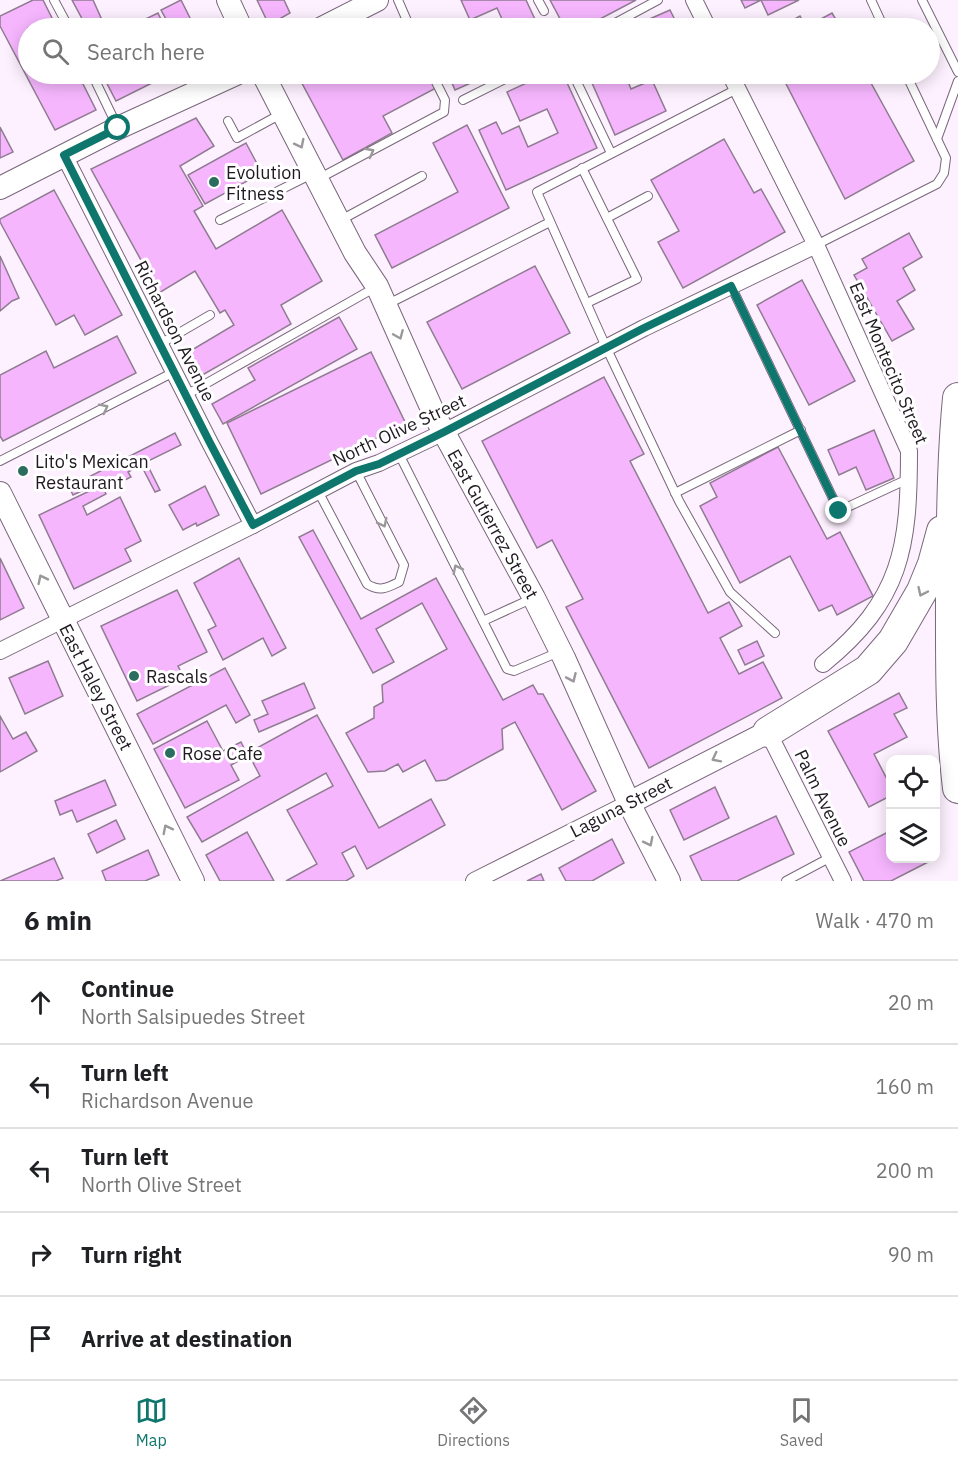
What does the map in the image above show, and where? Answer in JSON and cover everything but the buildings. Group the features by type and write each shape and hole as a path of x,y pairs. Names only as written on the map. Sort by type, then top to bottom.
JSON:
{"highway":[{"path":"958,398 952,475 951,673 954,753 958,788"},
{"path":"768,732 868,670 893,641 922,591 933,564 941,536 952,475"}],"street":[{"path":"228,0 236,18"},
{"path":"352,18 377,0"},
{"path":"694,0 703,18"},
{"path":"0,188 118,128 214,84"},
{"name":"East Gutierrez Street","path":"268,84 355,254 382,296 435,416 534,598 629,803 669,881"},
{"name":"East Montecito Street","path":"736,84 816,245 909,451 904,542 890,585 879,606 861,630 823,664"},
{"name":"Richardson Avenue","path":"64,155 253,525"},
{"name":"North Olive Street","path":"0,651 356,471 399,454 444,432 606,347 816,245"},
{"name":"East Haley Street","path":"0,493 193,881"},
{"name":"Laguna Street","path":"474,881 768,732"},
{"name":"Palm Avenue","path":"768,732 843,881"}],"lane":[{"path":"54,0 64,18"},
{"path":"398,0 406,18"},
{"path":"538,0 544,11"},
{"path":"625,18 658,0"},
{"path":"871,0 880,18"},
{"path":"922,0 931,18"},
{"path":"940,36 958,72"},
{"path":"937,139 958,81"},
{"path":"97,84 118,128"},
{"path":"220,220 316,176 444,112 445,100 437,84"},
{"path":"463,100 495,84"},
{"path":"578,84 611,153"},
{"path":"729,84 611,153 537,192 606,347 675,493 730,592 775,633"},
{"path":"816,245 937,184 944,173 946,158 911,84"},
{"path":"228,121 237,138 284,113"},
{"path":"582,168 637,279 587,303"},
{"path":"339,221 422,176"},
{"path":"607,218 648,196"},
{"path":"186,395 382,296 550,222"},
{"path":"731,286 839,511 909,479"},
{"path":"160,344 210,315"},
{"path":"0,461 174,372"},
{"path":"675,493 801,430"},
{"path":"399,454 507,669 514,671 560,651"},
{"path":"318,491 367,584 375,589 386,589 399,582 404,565 356,471"},
{"path":"483,621 534,598"},
{"path":"786,881 831,857"}],"place":[{"name":"Evolution Fitness","path":"214,182"},
{"name":"Lito's Mexican Restaurant","path":"23,471"},
{"name":"Rascals","path":"134,676"},
{"name":"Rose Cafe","path":"170,753"}],"route":[{"path":"118,128 64,155 253,525 356,471 379,464 444,432 644,328 731,286 839,511"}]}
